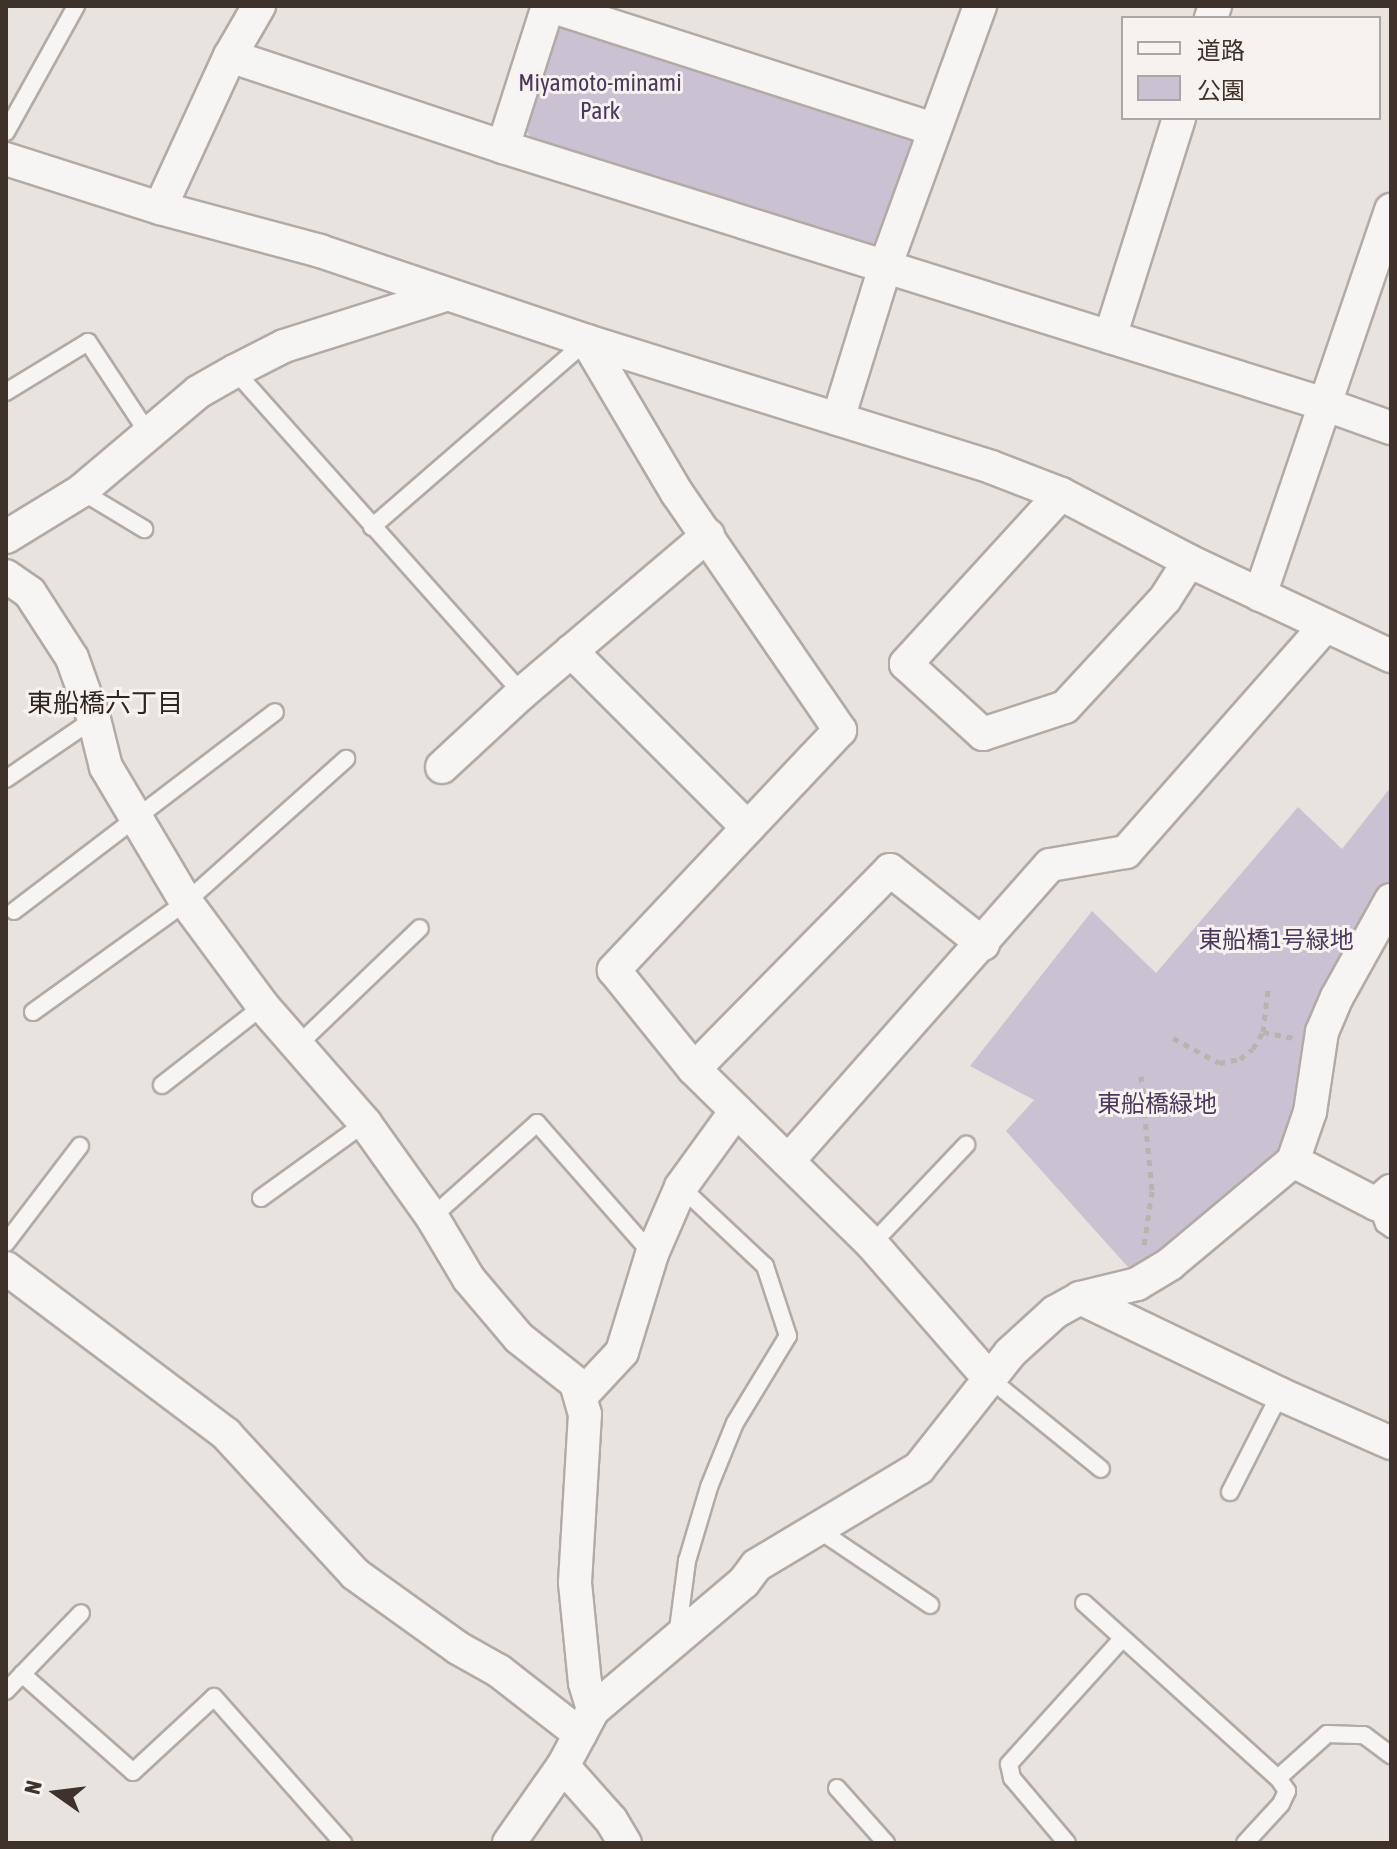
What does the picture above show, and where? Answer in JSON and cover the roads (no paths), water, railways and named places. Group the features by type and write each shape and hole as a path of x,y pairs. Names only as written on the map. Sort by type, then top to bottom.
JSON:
{"street":[{"path":"160,208 230,56 259,6"},
{"path":"503,147 549,6 933,129"},
{"path":"838,419 885,267 980,6"},
{"path":"230,56 503,147 1324,404 1391,428"},
{"path":"1110,337 1178,120"},
{"path":"6,159 160,208 320,251 587,341 991,467 1061,494 1189,561 1391,656"},
{"path":"1260,595 1391,210"},
{"path":"6,537 81,491 198,392 235,371 284,346 445,295"},
{"path":"587,341 677,493 840,730 614,970 694,1069 872,1244 989,1378"},
{"path":"1061,494 906,664 983,734 1065,707 1165,599 1189,561"},
{"path":"442,767 522,693 708,535"},
{"path":"6,576 30,593 72,658 94,719 106,767 186,902 263,1006 365,1123 432,1217 469,1279 519,1338 576,1383 585,1414 575,1583 586,1722"},
{"path":"788,1161 1050,865 1126,852 1325,626"},
{"path":"571,651 748,828"},
{"path":"694,1069 890,870 983,944"},
{"path":"509,1843 563,1766 586,1722 676,1639 744,1582 757,1565 919,1468 942,1444 1010,1353 1055,1312 1080,1298 1117,1292 1153,1275 1293,1161 1310,1112 1322,1032 1337,997 1391,900"},
{"path":"581,1396 622,1352 652,1254 681,1187 736,1111"},
{"path":"1293,1161 1386,1208"},
{"path":"6,1268 226,1434 355,1574 458,1648 586,1722"},
{"path":"1080,1298 1280,1394 1391,1443"},
{"path":"563,1766 611,1820 625,1843"}],"lane":[{"path":"6,132 76,6"},
{"path":"372,527 587,341"},
{"path":"6,392 88,342 148,433"},
{"path":"235,371 522,693"},
{"path":"81,491 144,529"},
{"path":"14,911 275,712"},
{"path":"6,779 94,719"},
{"path":"33,1012 186,902 346,759"},
{"path":"297,1046 420,928"},
{"path":"162,1085 263,1006"},
{"path":"261,1198 365,1123"},
{"path":"432,1217 537,1123 652,1254"},
{"path":"872,1244 966,1145"},
{"path":"6,1243 80,1146"},
{"path":"676,1639 687,1561 709,1487 735,1423 788,1336 765,1266 681,1187"},
{"path":"989,1378 1101,1469"},
{"path":"1230,1492 1280,1394"},
{"path":"819,1530 930,1605"},
{"path":"1084,1603 1278,1778 1287,1791 1281,1804 1245,1843"},
{"path":"6,1691 81,1613"},
{"path":"1067,1843 1012,1778 1009,1764 1122,1639"},
{"path":"22,1674 133,1772 214,1697 343,1843"},
{"path":"1278,1778 1327,1734 1364,1735 1391,1755"},
{"path":"837,1788 886,1843"}],"district":[{"name":"東船橋六丁目","path":"105,704"}],"park label":[{"name":"Miyamoto-minami Park","path":"600,97"},
{"name":"東船橋1号緑地","path":"1276,940"},
{"name":"東船橋緑地","path":"1157,1104"}]}
